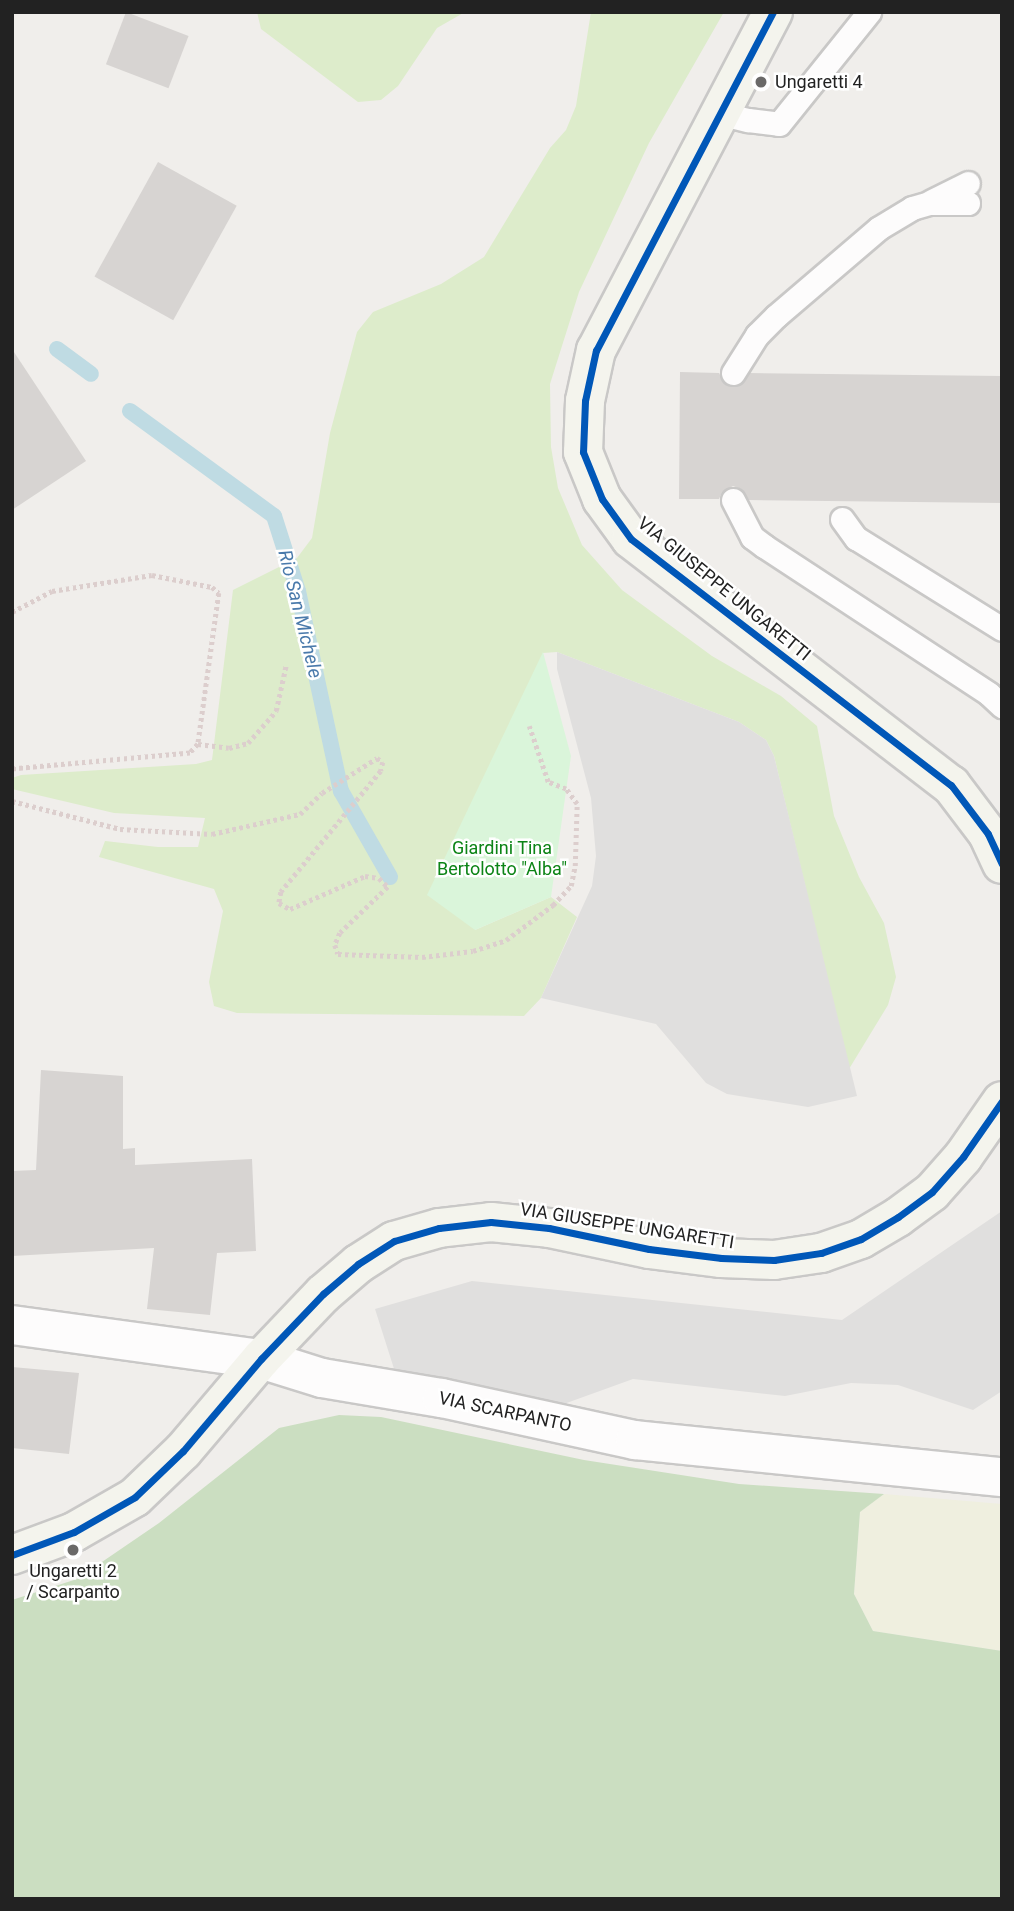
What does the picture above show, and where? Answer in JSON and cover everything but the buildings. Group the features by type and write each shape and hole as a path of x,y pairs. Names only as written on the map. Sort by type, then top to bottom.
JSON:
{"street":[{"name":"VIA GIUSEPPE UNGARETTI","path":"773,12 596,350 585,401 583,452 601,499 631,539 951,785 988,834 1002,864"},
{"name":"VIA GIUSEPPE UNGARETTI","path":"12,1555 74,1532 135,1497 183,1451 261,1359 323,1293 358,1264 394,1241 439,1228 491,1222 549,1228 649,1249 721,1258 774,1260 821,1253 861,1239 932,1192 963,1157 1002,1101"},
{"name":"VIA SCARPANTO","path":"12,1325 261,1359 322,1378 442,1398 635,1440 1002,1476"}],"lane":[{"path":"719,113 779,124 869,12"},
{"path":"743,373 757,335 793,300 879,228 912,208 968,193"},
{"path":"742,500 752,537 989,694 1002,706"},
{"path":"842,519 856,538 1002,629"}],"path":[{"path":"12,612 52,591 152,575 212,587 219,593 198,744 190,753 12,769"},
{"path":"198,744 229,748 248,743 276,711 286,665"},
{"path":"12,801 120,829 212,834 300,814 322,793 377,758 383,762 381,771 281,892 279,903 290,909 365,876 379,878 387,887 340,933 335,945 338,954 422,957 473,951 506,940 553,905 571,886 575,866 577,804 566,789 548,782 529,726"}],"green space":[{"path":"257,12 465,12 437,28 398,86 381,100 358,102 261,29"},
{"path":"591,12 724,12 649,143 579,292 550,384 551,447 558,488 582,545 622,590 712,656 781,696 817,726 834,816 859,877 884,923 896,977 888,1005 849,1069 774,756 766,740 739,722 557,652 543,653 475,930 551,897 577,917 541,998 524,1016 237,1013 214,1006 209,982 223,911 214,889 99,857 105,841 158,847 198,847 205,818 114,813 12,789 12,778 21,775 196,764 212,760 233,590 297,558 312,538 330,433 357,332 373,312 441,284 484,257 550,148 566,130 576,106"},
{"name":"Giardini Tina Bertolotto \"Alba\"","path":"543,652 571,756 551,897 475,930 427,895"},
{"path":"339,1415 381,1417 584,1460 739,1484 884,1494 860,1512 854,1594 873,1631 1002,1651 1002,1899 12,1899 12,1600 77,1579 159,1523 279,1428"},
{"path":"884,1494 1002,1504 1002,1651 873,1631 854,1594 860,1511"}],"shaded area":[{"path":"557,652 739,722 766,740 774,756 857,1096 808,1107 727,1094 706,1083 656,1024 541,998 592,886 596,856 591,798 557,669"},
{"path":"1002,1211 1002,1391 973,1410 898,1385 851,1383 785,1396 633,1379 550,1409 396,1375 375,1309 472,1281 842,1320"}],"waterway":[{"name":"Rio San Michele","path":"57,349 91,374"},
{"name":"Rio San Michele","path":"130,411 274,516 298,591 341,791 390,877"}],"cycle path":[{"path":"773,12 596,350 585,401 583,452 602,499 631,539 951,785 988,834 1002,864"},
{"path":"12,1555 74,1532 135,1497 183,1451 261,1359 323,1294 358,1264 394,1241 439,1228 491,1222 549,1228 649,1249 721,1258 774,1260 821,1253 861,1239 932,1192 963,1157 1002,1101"}],"place":[{"name":"Ungaretti 4","path":"761,82"},
{"name":"Ungaretti 2 / Scarpanto","path":"73,1550"}]}
